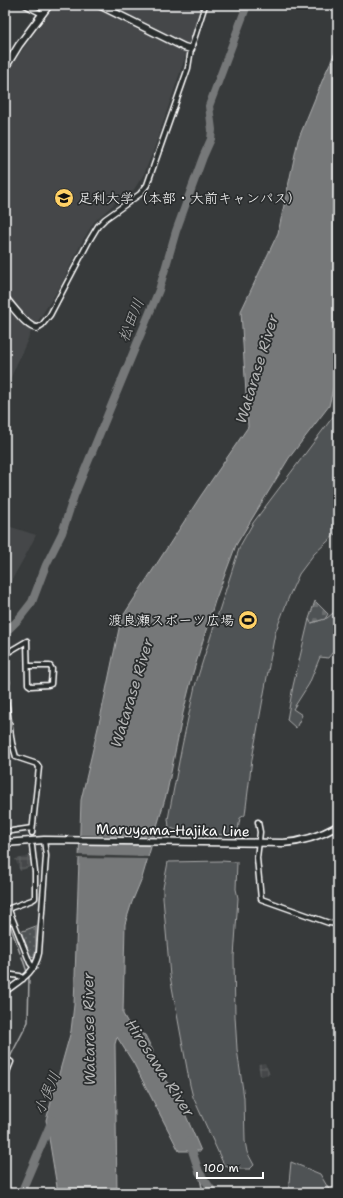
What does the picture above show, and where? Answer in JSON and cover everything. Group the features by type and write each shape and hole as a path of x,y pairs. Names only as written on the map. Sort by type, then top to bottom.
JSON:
{"main road":[{"path":"5,68 48,5"},
{"path":"99,5 184,47 191,49"},
{"path":"5,298 27,323 34,328 37,328"},
{"name":"Maruyama-Hajika Line","path":"5,843 47,840 277,844 299,842 315,838 338,826"}],"street":[{"path":"25,5 42,14"},
{"path":"37,328 42,325 50,315 98,226 105,219 140,194 147,185 188,68 191,49 205,5"},
{"path":"5,654 27,641 28,684 31,686 51,684 52,669 50,666 28,666"},
{"path":"5,669 7,682 5,693 12,743 16,757 37,764 39,767 32,830 5,832"},
{"path":"5,744 12,743"},
{"path":"258,822 260,827 256,843 261,899 329,923 338,924"},
{"path":"5,992 34,968 37,962 39,953 47,840"},
{"path":"32,846 35,872 34,898 10,908 10,910 30,963 34,968"},
{"path":"5,923 13,921"},
{"path":"5,974 20,976 23,978"},
{"path":"5,1058 11,1062 5,1077"}],"shaded area":[{"name":"足利大学（本部・大前キャンパス）","path":"55,5 203,5 153,152 144,174 133,191 114,204 94,222 83,240 61,285 31,332 8,384 5,383 5,76"},
{"path":"5,525 36,535 5,592"},
{"path":"31,856 32,866 20,871 15,859"},
{"path":"265,1063 270,1074 260,1076 258,1064"}],"green space":[{"name":"渡良瀬スポーツ広場","path":"338,410 338,532 314,554 299,574 275,633 252,759 245,815 240,818 237,836 178,831 169,827 168,819 195,686 240,546 253,523"},
{"path":"315,601 328,614 325,619 311,623 309,619"},
{"path":"338,609 338,653 332,653 328,658 320,657 309,684 293,709 302,715 296,728 287,720 293,686 309,619 312,623 327,618"},
{"path":"168,862 237,862 236,889 238,898 234,957 235,1016 237,1049 244,1098 245,1141 247,1152 254,1165 250,1169 231,1169 224,1165 193,1097 170,976 163,898 163,888"},
{"path":"36,926 36,949 34,957 28,955 20,932"},
{"path":"291,1162 320,1174 331,1193 288,1193"}],"water":[{"name":"Watarase River","path":"338,46 338,368 329,406 289,458 236,545 215,601 193,673 183,713 167,792 142,878 125,924 123,1014 132,1030 145,1035 153,1051 147,1064 181,1095 184,1111 201,1151 179,1151 134,1064 117,1037 115,1044 117,1193 58,1193 46,1120 71,1031 74,1005 81,800 121,619 200,497 248,427 241,311 278,233 298,140"}],"pier":[{"path":"77,835 156,837 154,844 77,842"},
{"path":"77,855 150,857 150,859 77,858"}],"waterway":[{"name":"松田川","path":"5,633 18,620 32,602 46,565 62,533 74,496 159,290 176,231 211,139 212,130 209,106 247,5"},
{"path":"5,910 8,919"},
{"path":"10,925 20,953"},
{"path":"22,957 27,972"},
{"path":"9,1059 28,1022 29,977"},
{"path":"5,1068 8,1062"},
{"name":"小俣川","path":"21,1193 52,1120"},
{"name":"Hirosawa River","path":"189,1141 199,1172 214,1193"},
{"path":"199,1172 203,1193"}],"place":[{"name":"足利大学（本部・大前キャンパス）","path":"64,198"},
{"name":"渡良瀬スポーツ広場","path":"248,620"}]}
